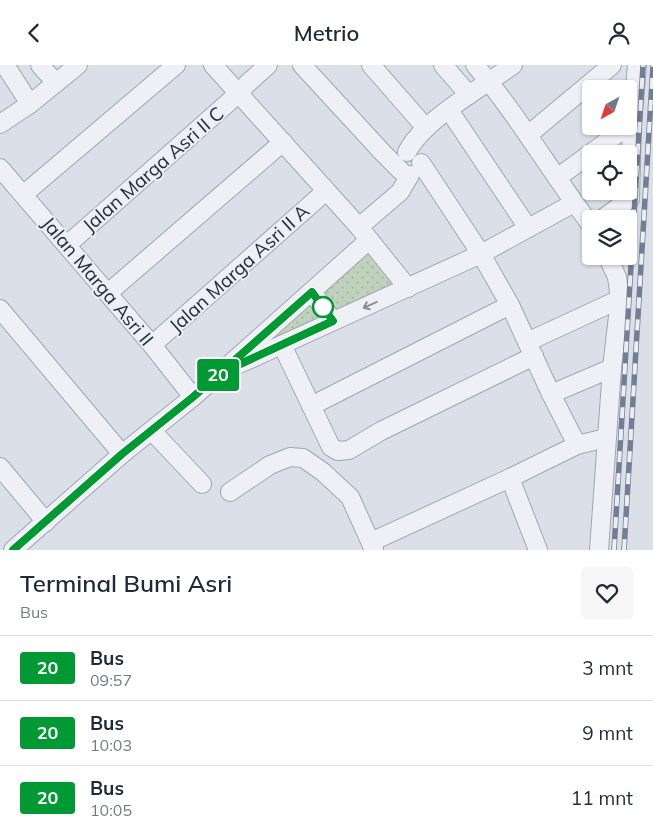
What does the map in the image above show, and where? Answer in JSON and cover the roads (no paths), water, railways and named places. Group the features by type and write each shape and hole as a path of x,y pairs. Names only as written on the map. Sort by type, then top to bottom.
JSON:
{"street":[{"path":"5,65 30,104"},
{"path":"40,65 56,83"},
{"path":"0,124 30,104 78,65"},
{"path":"24,194 176,65"},
{"path":"213,65 364,234 408,288"},
{"name":"Jalan Marga Asri II C","path":"67,245 239,93 268,65"},
{"path":"302,65 383,153 411,170 481,254 510,305 550,394 577,445"},
{"path":"371,65 426,128"},
{"path":"443,65 469,95"},
{"path":"475,65 528,135 582,213"},
{"path":"13,550 122,454 221,373 312,292 400,192 419,155 411,151 407,152 412,142 449,110 513,65"},
{"path":"528,135 612,65"},
{"path":"635,80 637,65"},
{"path":"449,110 528,228"},
{"path":"557,178 616,135"},
{"path":"615,210 630,199 630,135"},
{"path":"108,293 283,142"},
{"name":"Jalan Marga Asri II","path":"0,168 152,345 193,397"},
{"name":"Jalan Marga Asri II A","path":"152,345 326,191"},
{"path":"221,373 481,254 574,203"},
{"path":"599,550 606,438 620,299 617,277 611,265"},
{"path":"312,292 333,321"},
{"path":"282,345 331,447 338,451 349,450 620,299"},
{"path":"311,406 510,305"},
{"path":"0,309 122,454"},
{"path":"550,394 612,368"},
{"path":"152,431 202,484"},
{"path":"230,492 270,465 290,457 303,458 323,471 350,497 373,546 577,445 606,438"},
{"path":"0,467 46,522"},
{"path":"510,478 538,550"}],"railway":[{"path":"614,550 643,65"},
{"path":"624,550 653,65"}]}
